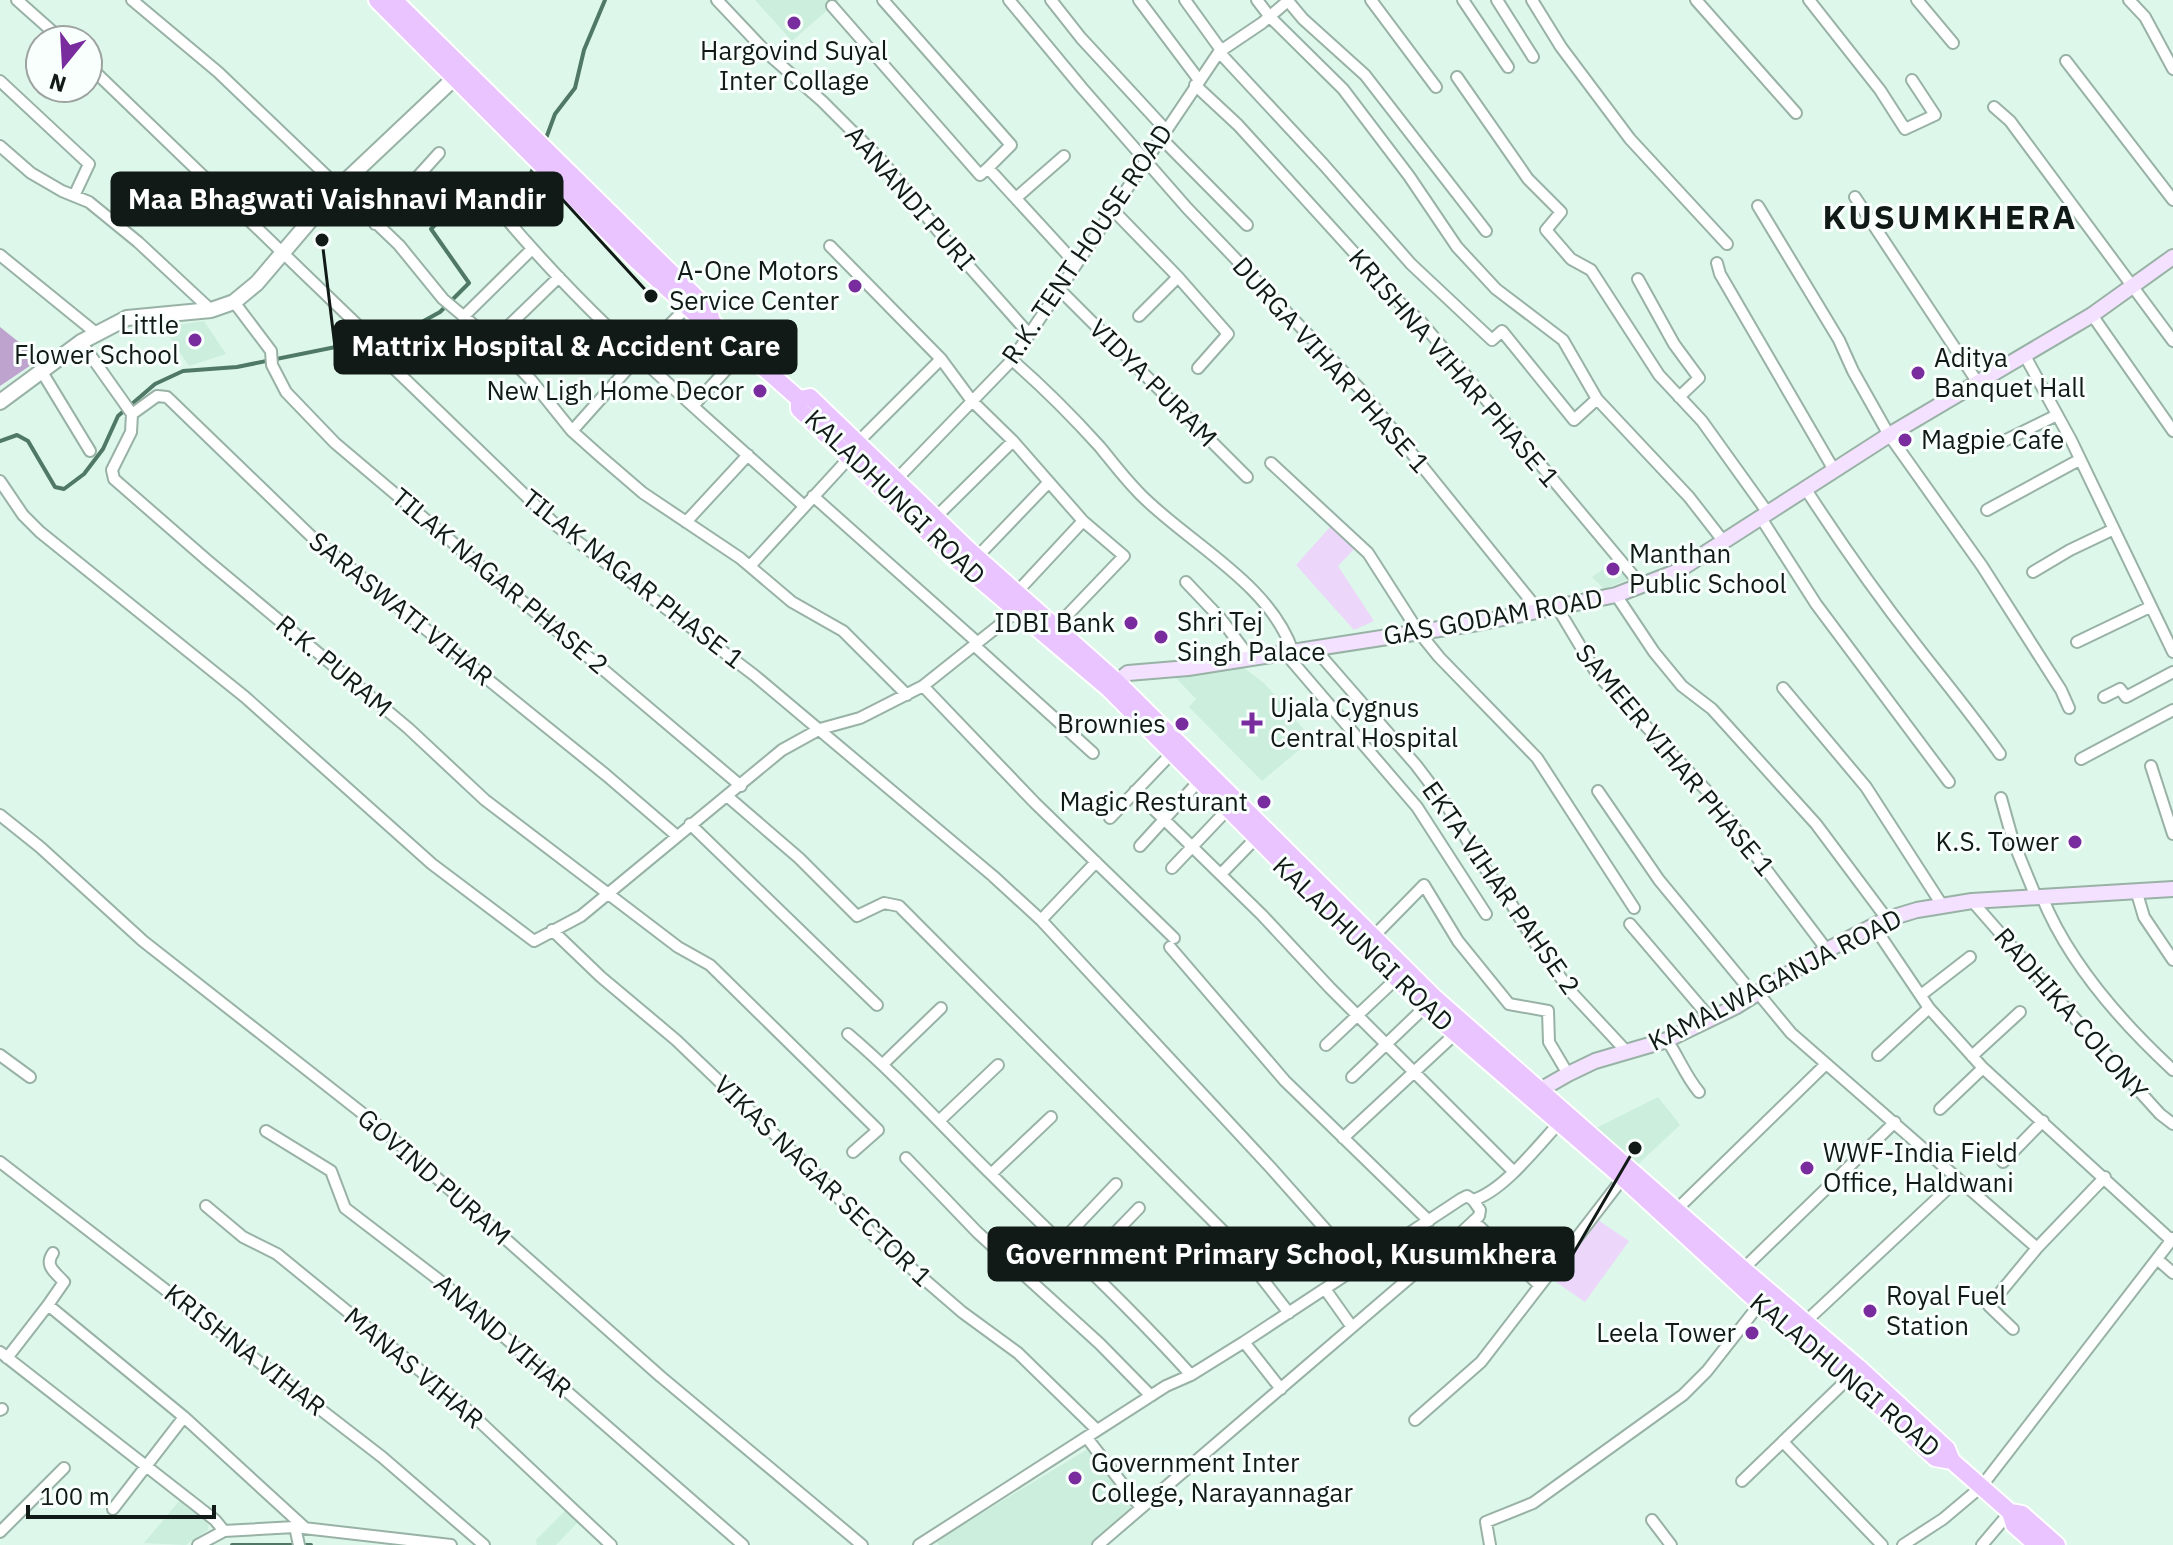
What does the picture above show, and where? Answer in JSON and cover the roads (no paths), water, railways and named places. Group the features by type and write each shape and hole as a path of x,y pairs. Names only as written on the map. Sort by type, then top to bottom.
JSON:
{"main road":[{"name":"KALADHUNGI ROAD","path":"377,0 460,73"},
{"name":"KALADHUNGI ROAD","path":"394,0 460,73 640,255 687,307 700,318 712,322 745,349 799,399 810,397 853,450 891,486 956,559 1057,626 1274,848 1396,979 1455,1034 1535,1093"},
{"name":"KALADHUNGI ROAD","path":"640,255 709,310 712,322"},
{"name":"GAS GODAM ROAD","path":"1112,685 1128,673 1188,668 1315,649 1539,611 1616,595 1676,572 1889,435 2092,315 2173,257"},
{"name":"KALADHUNGI ROAD","path":"891,486 935,518 1020,602 1112,685"},
{"name":"KALADHUNGI ROAD","path":"1177,749 1199,781 1256,838 1274,848 1373,937 1535,1093 1764,1298 1947,1449 1952,1461 1981,1487 2010,1512 2022,1514 2057,1545"},
{"name":"KAMALWAGANJA ROAD","path":"1535,1093 1595,1061 1667,1040 1756,994 1880,922 1942,905 1972,901 2173,889"},
{"name":"KALADHUNGI ROAD","path":"2010,1512 2014,1525 2037,1545"}],"street":[{"path":"17,0 44,24"},
{"path":"132,0 218,72 399,245 443,299 493,341 531,380 572,431 643,493 750,566 792,602 843,631 907,695"},
{"name":"AANANDI PURI","path":"717,0 768,54 822,101 882,161 944,238 1029,334"},
{"path":"832,6 980,175 1011,145 883,0"},
{"name":"DURGA VIHAR PHASE 1","path":"1009,0 1187,208 1359,388 1539,611"},
{"path":"1051,0 1162,133 1247,225"},
{"name":"KRISHNA VIHAR PHASE 1","path":"1139,0 1197,82 1398,301 1422,323 1641,585"},
{"path":"1185,0 1220,51 1411,264 1492,340 1502,331 1574,420 1597,399"},
{"path":"1257,0 1270,17 1343,89 1409,176 1457,247 1496,289 1563,340 1597,399 1689,497 1724,542"},
{"path":"1289,0 1303,19 1365,75 1486,231"},
{"name":"R.K. TENT HOUSE ROAD","path":"891,486 1012,360 1220,51 1289,0"},
{"path":"1371,0 1436,87"},
{"path":"1463,0 1508,67"},
{"path":"1497,0 1533,57"},
{"path":"1532,0 1561,47 1630,139 1727,244"},
{"path":"1696,0 1796,113"},
{"path":"1809,0 1880,90 1905,129 1935,115 1912,80"},
{"path":"1917,0 1953,43"},
{"path":"2129,0 2145,17 2173,69"},
{"path":"2066,61 2173,200"},
{"path":"0,402 81,342 127,318 211,310 234,302 257,283 337,189 460,73"},
{"path":"1457,77 1528,179 1561,212 1546,230 1571,259 1591,270 1659,375 1702,421 1738,468 1816,604 1949,782"},
{"name":"TILAK NAGAR PHASE 1","path":"104,80 371,338 377,352 557,526 754,675 954,841 1041,920 1358,1266"},
{"path":"0,81 89,164 74,196"},
{"path":"1994,107 2010,121 2173,341"},
{"path":"0,146 31,173 89,202 138,242 211,310"},
{"path":"375,224 439,153"},
{"path":"1016,198 1064,156"},
{"path":"988,168 1076,264"},
{"path":"486,194 532,249 639,356 804,506"},
{"path":"1855,197 1978,383"},
{"path":"1758,206 1839,340 1889,435 1982,566 2061,690 2069,708"},
{"path":"1113,210 1228,334 1198,368"},
{"path":"830,246 941,359 972,401 1013,441 1083,521 1124,556 1057,626"},
{"path":"463,317 532,249"},
{"path":"0,255 44,294 96,333"},
{"path":"1717,263 1720,274 1834,470"},
{"path":"493,341 559,277"},
{"path":"1139,316 1178,277"},
{"path":"1638,279 1674,344 1699,378 1679,397"},
{"name":"VIDYA PURAM","path":"1059,289 1247,477"},
{"name":"TILAK NAGAR PHASE 2","path":"234,302 271,351 272,365 286,392 335,443 741,786"},
{"path":"572,431 687,307"},
{"path":"2092,315 2173,431"},
{"path":"81,342 132,414"},
{"path":"693,406 745,349"},
{"path":"2025,356 2173,652"},
{"path":"750,566 853,450 941,359"},
{"path":"1012,360 1043,387 1139,493 1177,528 1239,576 1265,606 1287,637 1289,652 1417,807 1486,914"},
{"path":"42,372 90,451"},
{"name":"SARASWATI VIHAR","path":"132,414 157,396 167,397 313,538 677,836"},
{"name":"R.K. PURAM","path":"132,414 132,428 112,470 114,479 408,728 485,800 609,894"},
{"path":"2002,442 2057,415"},
{"path":"935,518 1013,441"},
{"path":"686,522 748,455"},
{"path":"1987,510 2079,460"},
{"path":"1271,463 1368,553 1418,631 1537,758 1634,908"},
{"path":"0,481 23,515 40,532 245,697 432,864 534,941 581,916 782,750 820,729 860,718 923,686 977,644 1020,602 1083,521"},
{"path":"977,557 1048,483"},
{"path":"1805,488 1856,563 2000,754"},
{"path":"813,496 1093,753"},
{"path":"2033,572 2112,530"},
{"path":"1186,582 1221,619 1250,658"},
{"path":"1616,595 1654,652 1682,686 1712,709 1816,824 1880,922 1929,1008 1983,1068 2172,1239 1981,1487 1943,1519 1903,1545"},
{"name":"SAMEER VIHAR PHASE 1","path":"1557,607 1597,674 1706,790 1827,950"},
{"path":"2077,642 2150,607"},
{"name":"EKTA VIHAR PAHSE 2","path":"1315,649 1416,765 1447,806 1537,946 1573,994 1627,1052"},
{"path":"2104,697 2120,689 2126,697 2173,672"},
{"path":"923,686 1172,942 1285,1081 1429,1221"},
{"path":"1783,688 1866,787 1942,905"},
{"path":"2081,759 2173,710"},
{"path":"1110,818 1177,749"},
{"path":"2151,766 2173,834"},
{"path":"1140,846 1199,781"},
{"path":"1135,791 1221,874 1513,1171"},
{"path":"1598,791 1659,880 1791,1033 2037,1248"},
{"path":"727,796 799,858 857,916 884,903 899,906 1233,1241 1289,1313"},
{"path":"2001,798 2013,841 2057,931 2095,986 2173,1070"},
{"path":"1172,868 1228,809"},
{"name":"GOVIND PURAM","path":"0,815 40,847 143,941 376,1124 660,1376 862,1545"},
{"path":"690,824 877,1005"},
{"path":"1221,874 1256,838"},
{"path":"1041,920 1096,862"},
{"path":"1373,937 1424,885 1458,941 1509,1004 1548,1011 1549,1042 1568,1074"},
{"path":"2136,890 2144,917 2173,960"},
{"path":"609,894 678,947 710,965 878,1130 853,1152"},
{"name":"RADHIKA COLONY","path":"1972,901 2113,1062 2173,1124"},
{"path":"1630,924 1710,1018"},
{"name":"VIKAS NAGAR SECTOR 1","path":"552,930 601,977 676,1040 818,1176 874,1236 962,1312 1018,1353 1097,1430"},
{"path":"1921,995 1970,957"},
{"path":"1326,1045 1396,979"},
{"path":"1352,1077 1425,1007"},
{"path":"883,1064 941,1008"},
{"path":"1878,1055 1929,1008"},
{"path":"1972,1056 2020,1012"},
{"path":"848,1034 883,1064 1085,1264 1191,1375"},
{"path":"1343,1138 1455,1034"},
{"path":"1667,1040 1699,1092"},
{"path":"0,1055 30,1077"},
{"path":"1672,1214 1826,1064"},
{"path":"940,1120 998,1065"},
{"path":"1940,1109 1983,1068"},
{"path":"991,1174 1051,1117"},
{"path":"1473,1200 1488,1194 1563,1118"},
{"path":"2003,1162 2043,1121"},
{"path":"1738,1275 1895,1122"},
{"name":"ANAND VIHAR","path":"266,1131 331,1171 345,1208 439,1280 743,1545"},
{"path":"906,1158 977,1232 1100,1344 1151,1396"},
{"name":"KRISHNA VIHAR","path":"0,1162 382,1457 484,1545"},
{"path":"1415,1420 1481,1362 1627,1173"},
{"path":"2013,1329 1989,1306 2037,1248 2105,1177"},
{"path":"1800,1328 1958,1179"},
{"path":"1061,1242 1116,1184"},
{"path":"927,1543 1097,1430 1244,1342 1467,1196 1473,1200 1480,1210 1479,1216 1416,1274 1098,1545"},
{"name":"MANAS VIHAR","path":"206,1206 243,1237 277,1254 461,1404 611,1545"},
{"path":"1085,1264 1139,1208"},
{"path":"1480,1227 1539,1285"},
{"path":"53,1253 48,1260 49,1265 64,1282 4,1355 147,1465 215,1520 224,1531"},
{"path":"2157,1259 2173,1273"},
{"path":"1325,1289 1352,1327"},
{"path":"1490,1545 1486,1522 1533,1503 1683,1395 1707,1371 1764,1298"},
{"path":"48,1305 184,1417 300,1527"},
{"path":"1244,1342 1281,1389"},
{"path":"1742,1481 1854,1373"},
{"path":"113,1509 184,1417"},
{"path":"1087,1438 1141,1508"},
{"path":"1784,1443 1882,1545"},
{"path":"0,1532 64,1468"},
{"path":"1982,1545 2010,1512"},
{"path":"1652,1520 1671,1545"},
{"path":"298,1542 300,1527"},
{"path":"198,1545 214,1540 224,1531 300,1527 451,1545"}],"waterway":[{"path":"545,141 555,114 575,88 584,50 605,0"},
{"path":"0,441 17,435 28,441 55,487 64,489 84,474 103,449 118,416 155,384 183,371 237,367 400,334 440,312 469,283 431,229 463,200 530,175 535,164"},
{"path":"232,1545 311,1545"}],"place":[{"name":"Hargovind Suyal Inter Collage","path":"794,23"},
{"name":"Mattrix Hospital & Accident Care","path":"322,240"},
{"name":"A-One Motors Service Center","path":"855,286"},
{"name":"Maa Bhagwati Vaishnavi Mandir","path":"651,296"},
{"name":"Little Flower School","path":"195,340"},
{"name":"Aditya Banquet Hall","path":"1918,373"},
{"name":"New Ligh Home Decor","path":"760,391"},
{"name":"Magpie Cafe","path":"1905,440"},
{"name":"Manthan Public School","path":"1613,569"},
{"name":"IDBI Bank","path":"1131,623"},
{"name":"Shri Tej Singh Palace","path":"1161,637"},
{"name":"Ujala Cygnus Central Hospital","path":"1252,723"},
{"name":"Brownies","path":"1182,724"},
{"name":"Magic Resturant","path":"1264,802"},
{"name":"K.S. Tower","path":"2075,842"},
{"name":"Government Primary School, Kusumkhera","path":"1635,1148"},
{"name":"WWF-India Field Office, Haldwani","path":"1807,1168"},
{"name":"Royal Fuel Station","path":"1870,1311"},
{"name":"Leela Tower","path":"1752,1333"},
{"name":"Government Inter College, Narayannagar","path":"1075,1478"}],"district":[{"name":"KUSUMKHERA","path":"1950,217"}]}
